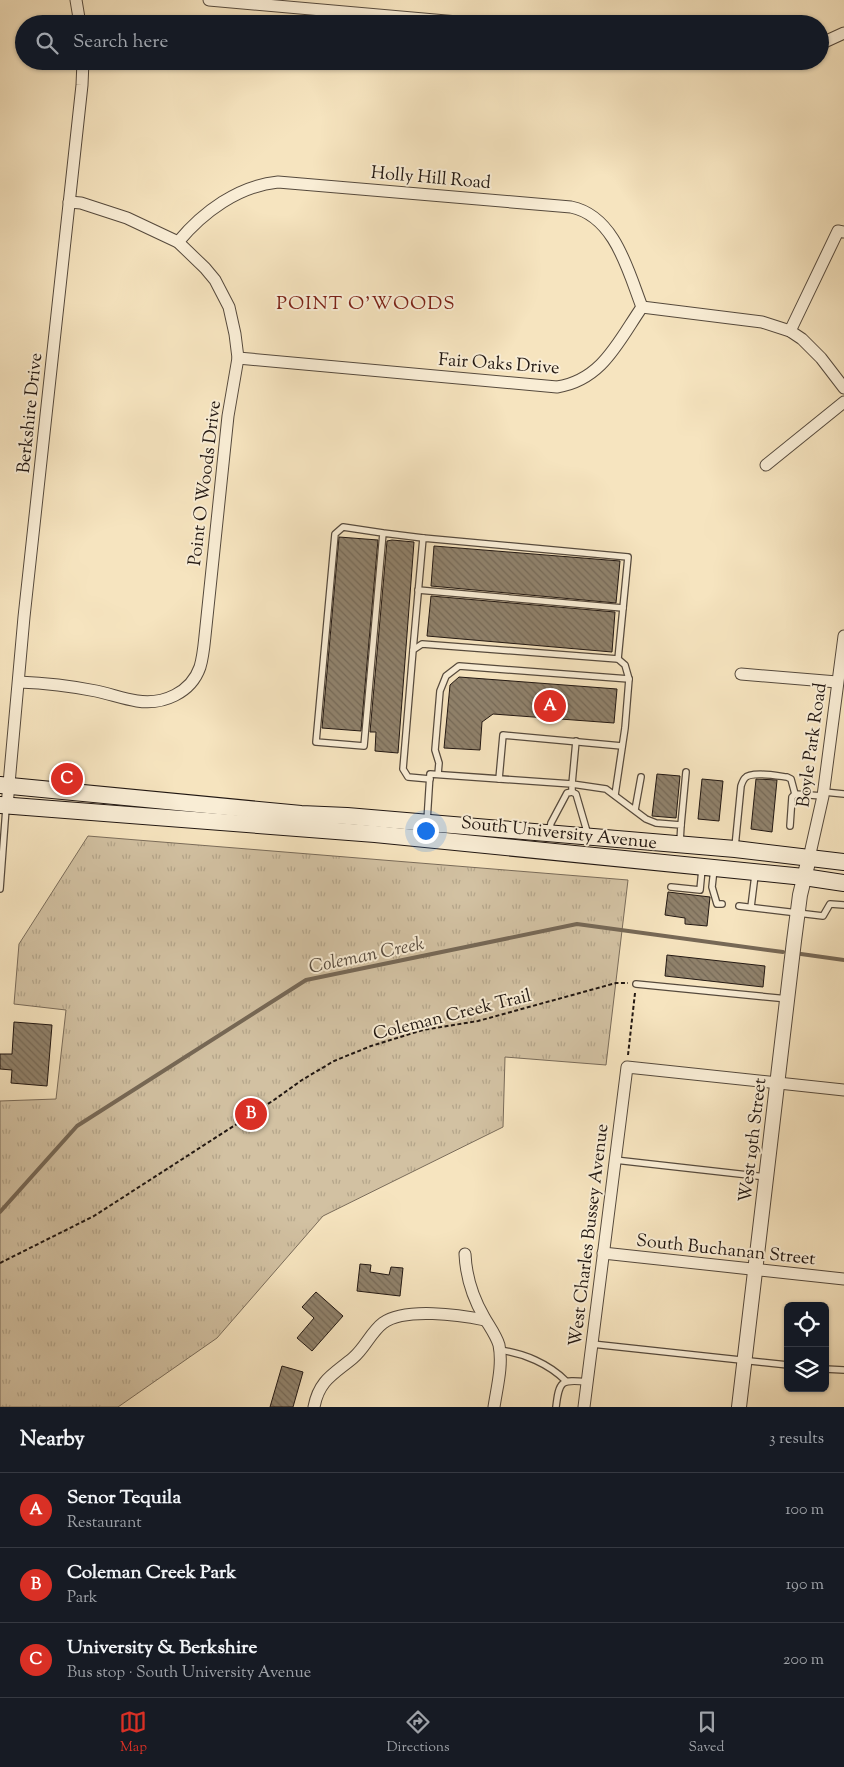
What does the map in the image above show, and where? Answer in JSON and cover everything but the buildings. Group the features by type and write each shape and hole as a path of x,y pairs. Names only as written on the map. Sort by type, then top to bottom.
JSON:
{"main road":[{"name":"South University Avenue","path":"4,785 301,814 347,816 735,849 844,862"},
{"name":"South University Avenue","path":"3,806 375,834 804,877 844,883"}],"street":[{"path":"76,0 78,15"},
{"path":"209,0 378,15"},
{"path":"829,40 844,33"},
{"name":"Berkshire Drive","path":"3,806 4,785 19,682 24,617 83,70"},
{"name":"Holly Hill Road","path":"178,242 192,226 232,196 251,187 272,182 294,182 572,207 590,214 606,226 625,264 642,307"},
{"name":"Point O Woods Drive","path":"19,682 95,691 138,701 154,702 179,694 198,672 204,644 228,416 238,358 233,322 222,292 205,268 178,242 126,218 81,203 69,202"},
{"path":"790,331 838,231 844,232"},
{"path":"642,307 762,322 790,331 802,338 821,358 844,388"},
{"name":"Fair Oaks Drive","path":"238,358 557,387 578,382 596,371 642,307"},
{"path":"766,465 844,402"},
{"name":"Boyle Park Road","path":"809,858 823,794 844,636"},
{"path":"741,674 837,682"},
{"name":"West 19th Street","path":"739,1407 794,941 804,877 809,858"},
{"path":"627,1067 844,1090"},
{"name":"West Charles Bussey Avenue","path":"584,1407 627,1067"},
{"name":"South Buchanan Street","path":"603,1253 755,1271 844,1279"},
{"path":"465,1254 466,1268 471,1287 485,1320 498,1343 499,1372 494,1407"},
{"path":"314,1407 316,1395 325,1380 356,1356 375,1331 390,1319 420,1314 438,1314 461,1315 485,1320"}],"lane":[{"path":"383,533 364,746 316,742 335,534 343,527 423,538 628,556 618,659"},
{"path":"423,538 403,768 408,777 430,779"},
{"path":"418,590 622,608"},
{"path":"414,650 422,644 618,659 625,665 629,680 615,794"},
{"path":"438,774 436,750 440,691 446,676 459,666 629,680"},
{"path":"499,779 503,735 622,746"},
{"path":"572,792 576,741"},
{"path":"680,844 686,772"},
{"path":"426,823 430,774 438,774 572,784 606,789 646,819 656,823 682,825"},
{"path":"735,849 741,786 749,775 791,778 795,794 792,797 790,826"},
{"path":"635,810 641,777"},
{"path":"549,834 551,823 567,793 572,792"},
{"path":"572,792 576,794 589,837"},
{"path":"795,794 844,794"},
{"name":"Berkshire Drive","path":"0,889 3,806"},
{"path":"671,887 700,890 708,868"},
{"path":"708,868 717,904 722,904"},
{"path":"751,908 756,872"},
{"path":"739,906 823,916 830,904 844,905"},
{"path":"636,984 788,999"},
{"path":"615,1160 766,1178"},
{"path":"592,1344 784,1365"},
{"path":"499,1350 535,1360 552,1369 566,1381 587,1382"},
{"path":"829,1369 844,1370"},
{"path":"556,1407 558,1388 566,1381"}],"path":[{"name":"Coleman Creek Trail","path":"0,1263 94,1216 334,1060 423,1030 478,1021 616,983 636,984"},
{"path":"627,1067 636,984"}],"green space":[{"path":"88,836 628,880 606,1065 505,1057 503,1127 323,1216 217,1338 118,1407 0,1407 0,1101 56,1099 66,1010 14,1004 19,944"}],"waterway":[{"name":"Coleman Creek","path":"0,1212 77,1126 306,980 577,924 783,952"},
{"name":"Coleman Creek","path":"801,954 844,960"}],"place":[{"name":"Senor Tequila","path":"550,706"},
{"name":"University & Berkshire","path":"67,779"},
{"name":"Coleman Creek Park","path":"251,1114"}],"district":[{"name":"POINT O'WOODS","path":"366,302"}]}
